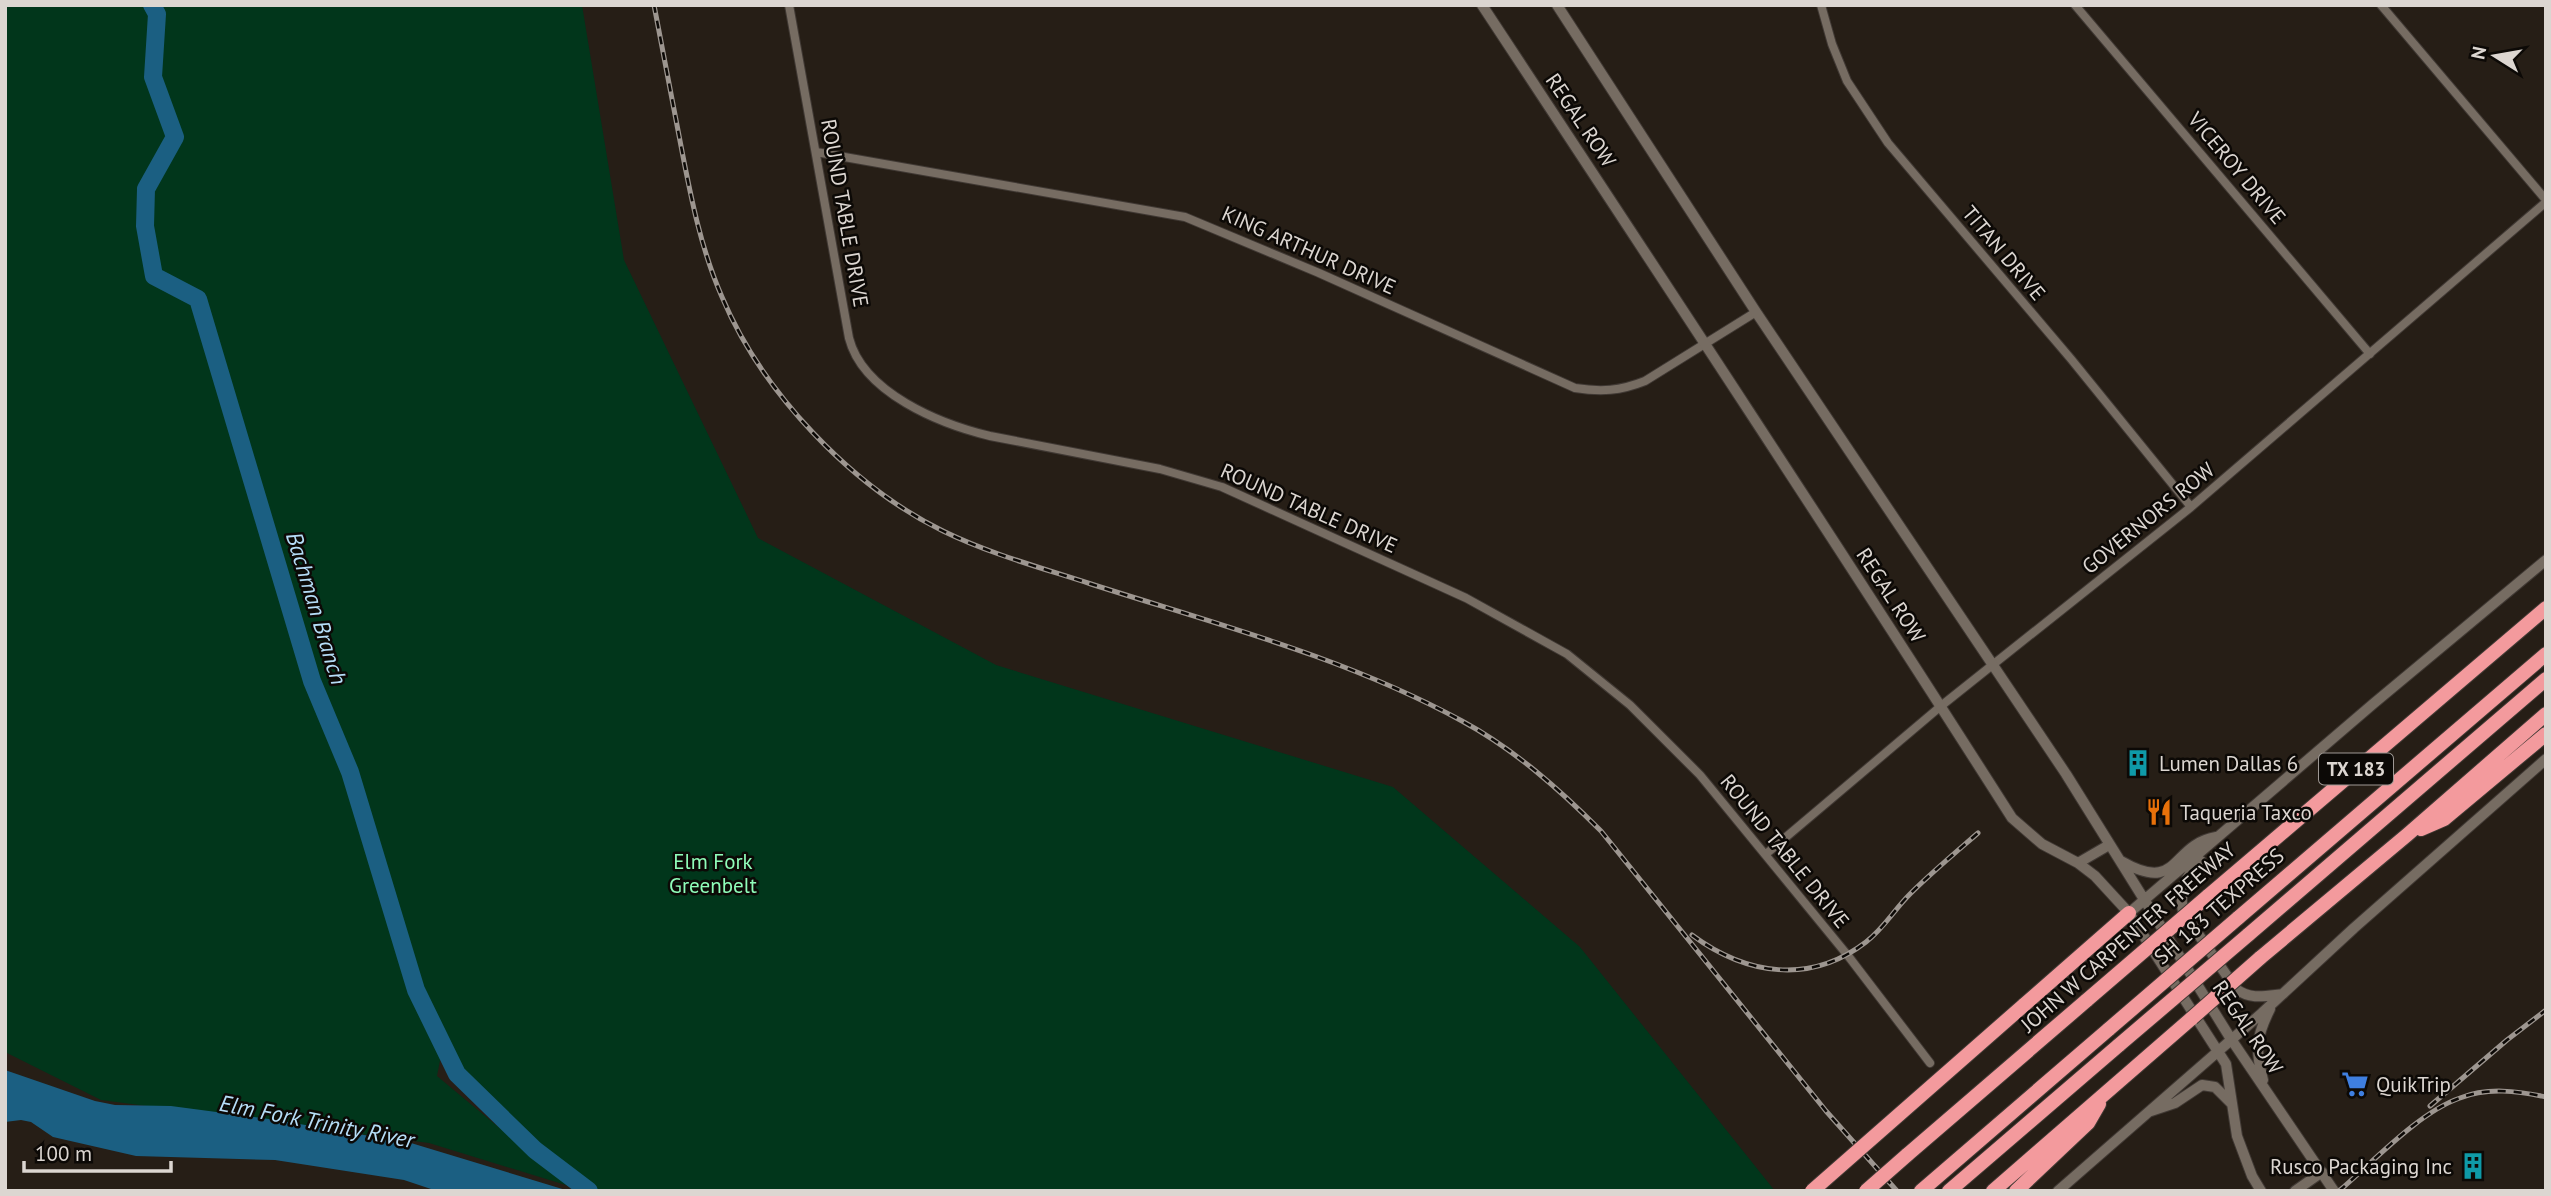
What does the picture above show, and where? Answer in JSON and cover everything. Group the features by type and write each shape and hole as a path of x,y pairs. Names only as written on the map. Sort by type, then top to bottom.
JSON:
{"highway":[{"name":"JOHN W CARPENTER FREEWAY","path":"1866,1191 2546,605"},
{"name":"SH 183 TEXPRESS","path":"1926,1186 2546,654"},
{"name":"SH 183 TEXPRESS","path":"1950,1191 2546,679"},
{"path":"1993,1191 2546,714"},
{"path":"2407,835 2444,819 2546,734"},
{"path":"1812,1191 2129,913"},
{"path":"2017,1191 2088,1123 2109,1090"}],"main road":[{"name":"REGAL ROW","path":"1482,5 1616,206 2012,818 2042,844 2078,863 2112,891 2129,913 2225,1063 2242,1155 2261,1191"},
{"name":"REGAL ROW","path":"1557,5 1756,312 2066,774 2231,1039 2334,1191"},
{"name":"JOHN W CARPENTER FREEWAY","path":"2129,913 2546,560"},
{"path":"2058,1191 2284,994 2354,928 2546,759"},
{"path":"2118,859 2140,872 2154,874 2166,870 2203,839 2222,834"},
{"path":"2222,834 2215,847 2188,873 2182,891 2183,912 2236,989 2247,996 2258,998 2284,994"},
{"path":"2078,863 2109,845"},
{"path":"2265,1086 2257,1042 2273,1003"},
{"path":"2148,1111 2168,1106 2202,1085 2215,1087 2232,1104"},
{"path":"2295,1191 2322,1172"}],"street":[{"name":"ROUND TABLE DRIVE","path":"789,5 852,348 862,367 890,391 926,413 976,433 1146,466 1222,487 1486,607 1567,654 1616,692 1700,775 1766,854 1930,1063"},
{"name":"TITAN DRIVE","path":"1821,5 1832,44 1847,81 1888,143 2071,359 2191,507"},
{"name":"VICEROY DRIVE","path":"2075,5 2370,354"},
{"path":"2381,5 2546,201"},
{"name":"KING ARTHUR DRIVE","path":"816,152 1185,217 1320,272 1575,388 1601,392 1625,389 1645,381 1756,312"},
{"name":"GOVERNORS ROW","path":"1766,854 1941,706 2191,507 2546,201"}],"green space":[{"name":"Elm Fork Greenbelt","path":"5,5 582,5 624,260 758,538 996,665 1393,787 1580,947 1775,1191 589,1191 535,1150 457,1074 443,1045 437,1076 569,1186 429,1143 101,1100 5,1052"}],"water":[{"path":"5,1070 95,1101 115,1105 171,1106 276,1120 411,1143 569,1191 437,1191 404,1180 275,1160 136,1156 53,1137 31,1122 5,1122"}],"waterway":[{"name":"Bachman Branch","path":"152,5 157,14 153,77 175,137 146,189 145,226 154,276 198,299 312,681 350,772 416,990 457,1074 535,1150 589,1191"}],"railway":[{"path":"654,5 693,204 702,242 722,297 760,367 785,401 843,462 875,489 909,512 979,547 1327,661 1418,699 1500,744 1552,785 1601,831 1826,1111 1897,1191"},
{"path":"1692,935 1713,949 1756,966 1778,970 1823,965 1845,956 1872,937 1910,894 1978,833"},
{"path":"2430,1106 2546,1010"},
{"path":"2339,1191 2413,1126 2444,1105 2470,1095 2492,1091 2546,1097"}],"place":[{"name":"Lumen Dallas 6","path":"2138,763"},
{"name":"Taqueria Taxco","path":"2159,812"},
{"name":"QuikTrip","path":"2355,1084"},
{"name":"Rusco Packaging Inc","path":"2473,1166"}],"water label":[{"name":"Elm Fork Trinity River","path":"317,1121"}]}
